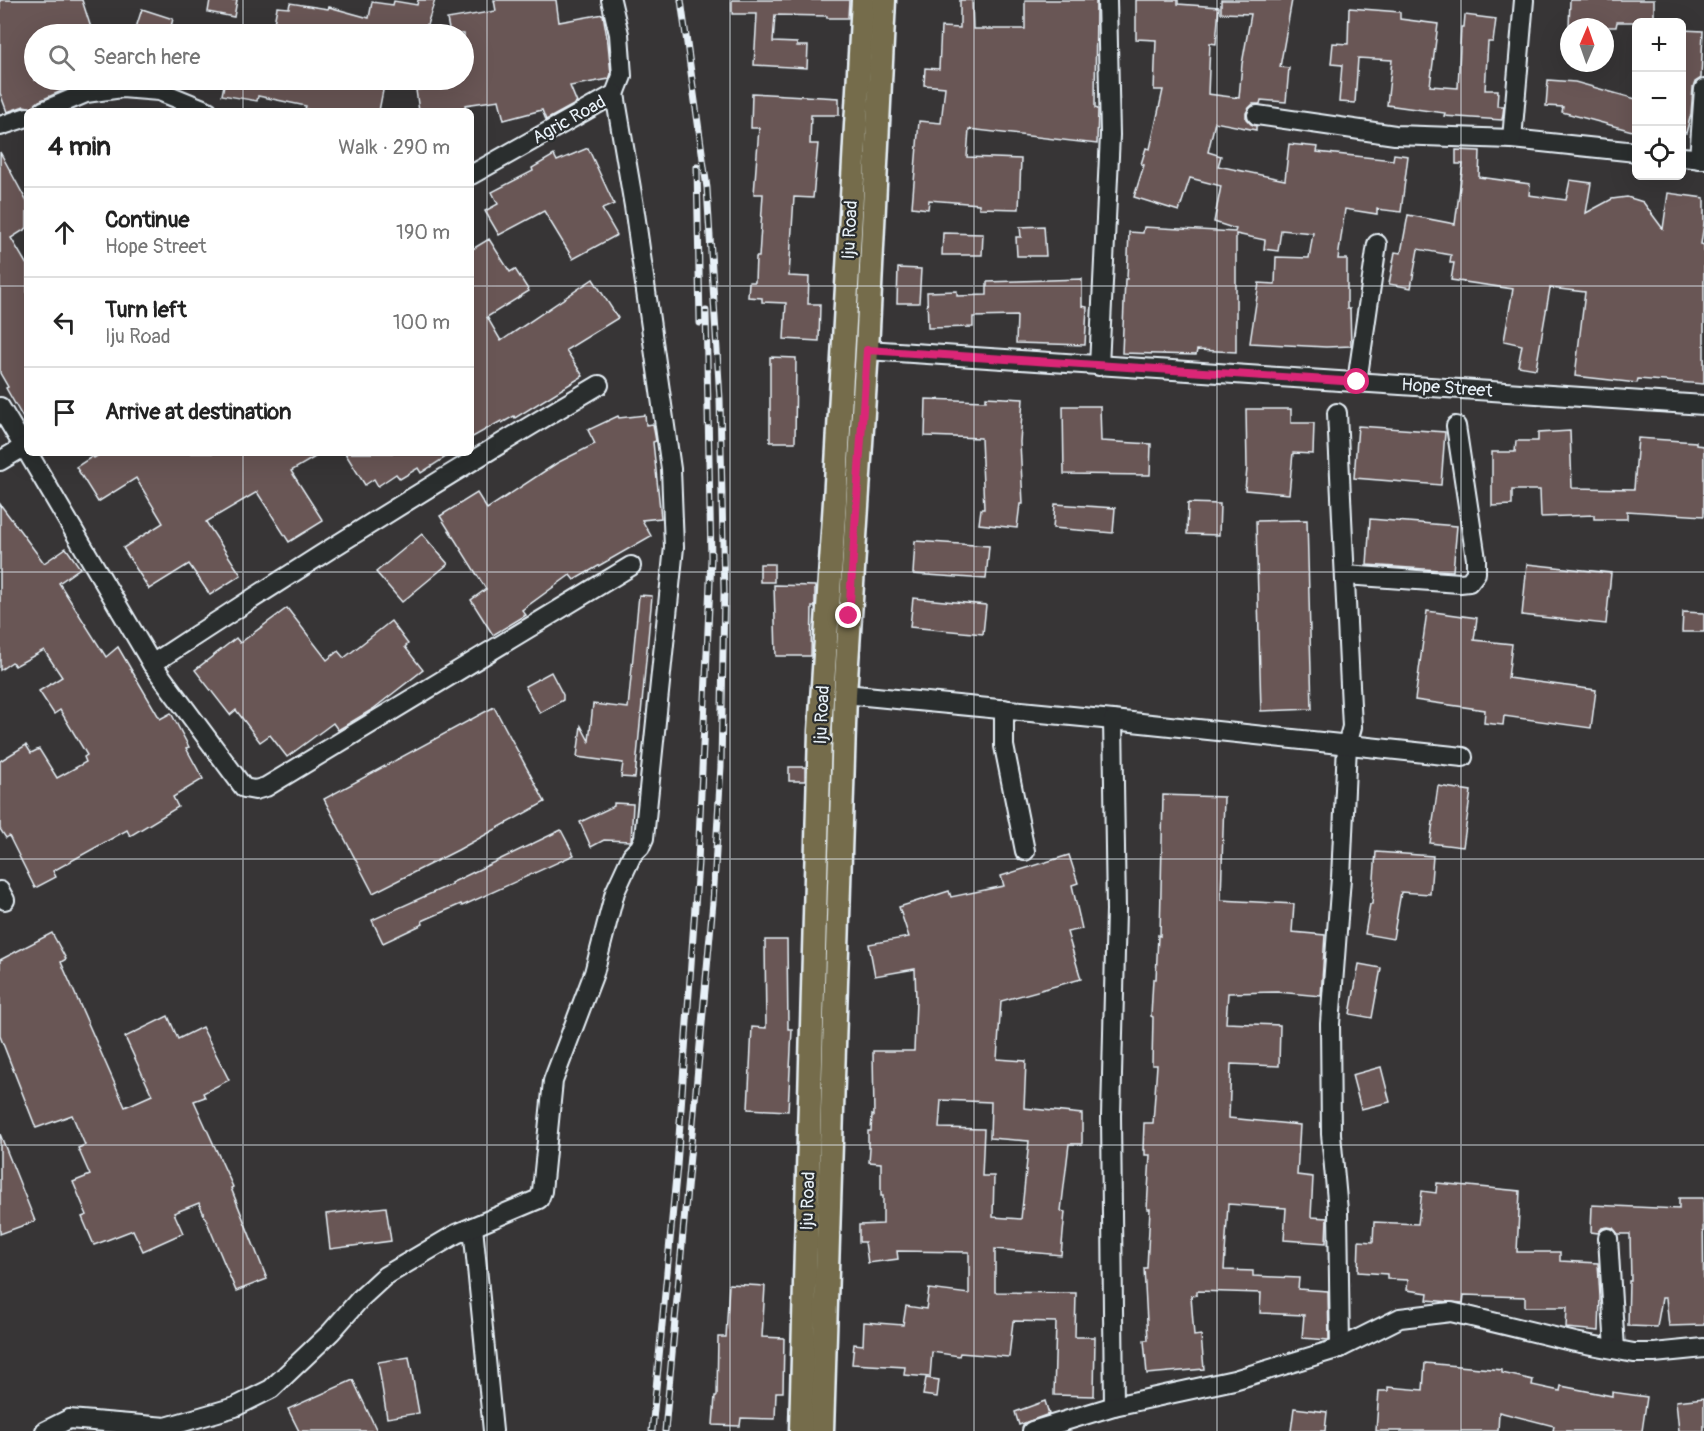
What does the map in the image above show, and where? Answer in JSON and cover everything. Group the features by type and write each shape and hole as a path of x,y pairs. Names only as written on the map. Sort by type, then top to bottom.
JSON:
{"main road":[{"name":"Iju Road","path":"822,1431 814,1381 820,731 862,0"},
{"name":"Iju Road","path":"801,1431 814,1381 845,694 867,350 884,0"}],"street":[{"name":"Agric Road","path":"474,173 615,94 621,76 619,34 611,0"},
{"path":"1100,366 1110,135 1107,0"},
{"path":"1512,140 1524,0"},
{"path":"1695,158 1704,89"},
{"path":"56,108 86,93 108,90"},
{"path":"147,90 159,91 200,108"},
{"path":"45,1431 69,1419 166,1426 235,1407 271,1389 385,1276 456,1234 539,1199 542,1191 553,1082 594,973 615,892 632,855 640,847 644,838 674,547 671,469 634,206 615,94"},
{"path":"1257,115 1395,135 1512,140 1632,152"},
{"path":"0,126 24,118"},
{"path":"1357,382 1377,244"},
{"name":"Hope Street","path":"867,350 1704,405"},
{"path":"152,664 256,596 514,435 599,385"},
{"path":"0,407 24,446"},
{"path":"1337,413 1352,727 1347,745 1341,878 1330,1024 1331,1134 1338,1212 1340,1348"},
{"path":"1345,575 1460,583 1469,582 1476,573 1476,559 1456,426"},
{"path":"0,461 24,450"},
{"path":"30,456 152,664 244,788 255,790 266,787 631,566"},
{"path":"845,694 1463,757"},
{"path":"1004,709 1004,746 1025,851"},
{"path":"1113,720 1116,910 1111,1116 1114,1406"},
{"path":"472,1227 493,1431"},
{"path":"1608,1238 1615,1349"},
{"path":"1032,1431 1114,1406 1234,1380 1340,1348 1401,1318 1450,1312 1575,1342 1634,1353 1704,1348"}],"building":[{"path":"0,0 82,0 90,24 24,24 24,90 64,90 39,101 33,108 24,106 7,112 0,93"},
{"path":"210,0 237,0 234,17 208,12"},
{"path":"418,0 435,0 427,24 274,24 277,7 289,8 290,3 328,9 329,7 369,18 372,2 393,5 394,1 417,5"},
{"path":"494,0 556,0 559,22 603,14 611,74 609,79 570,86 577,103 546,120 542,110 504,120 499,100 465,105 466,108 419,108 416,90 474,90 474,24 448,24 447,19 496,11"},
{"path":"732,0 849,0 848,18 775,15 773,42 808,46 807,68 754,65 757,14 732,14"},
{"path":"960,0 972,0 973,29 1025,29 1025,0 1096,0 1097,144 969,129 967,157 1021,159 1019,209 979,208 979,204 929,200 928,209 912,207 919,121 941,123 945,87 924,85 925,68 939,69 941,27 960,28"},
{"path":"1136,0 1178,0 1178,4 1219,7 1216,44 1210,43 1208,94 1239,98 1242,64 1251,14 1221,13 1221,0 1292,0 1280,67 1289,68 1286,102 1261,100 1260,104 1253,104 1246,113 1246,119 1256,126 1256,130 1215,122 1208,152 1221,156 1218,166 1285,180 1289,144 1318,147 1317,152 1393,160 1394,154 1408,156 1401,212 1377,209 1377,214 1345,209 1338,259 1347,259 1347,309 1350,309 1351,346 1250,343 1259,283 1275,284 1276,257 1309,258 1313,233 1281,230 1278,251 1264,249 1265,240 1236,234 1236,352 1197,350 1196,355 1122,353 1129,232 1143,233 1144,227 1235,232 1236,229 1214,222 1221,186 1190,178 1179,211 1134,197 1144,165 1141,164 1146,148 1150,149 1163,90 1154,90 1156,40 1136,39"},
{"path":"1570,0 1654,0 1654,18 1632,18 1632,22 1617,22 1616,27 1614,27 1614,18 1569,18"},
{"path":"1349,8 1400,12 1400,19 1438,24 1430,86 1458,88 1461,27 1464,27 1465,15 1496,19 1493,42 1488,42 1485,90 1498,90 1497,106 1504,106 1502,120 1444,116 1445,113 1387,105 1392,60 1358,58 1355,103 1339,102 1342,65 1331,64 1333,43 1348,44"},
{"path":"142,9 173,19 172,24 137,24"},
{"path":"1686,30 1703,31 1701,78 1695,82 1693,88 1691,114 1686,133"},
{"path":"1548,80 1575,82 1632,98 1632,131 1562,112 1563,107 1546,106"},
{"path":"223,90 383,90 380,108 305,108 306,106 258,96 257,101 222,95"},
{"path":"752,93 839,98 839,115 811,115 810,144 818,144 813,198 794,197 789,276 809,277 808,304 820,304 819,341 784,339 786,303 762,302 762,298 748,297 749,282 755,282 756,257 759,257 763,194 754,194 759,128 751,128"},
{"path":"588,148 614,204 602,209 617,235 573,259 544,211 499,235 485,211 498,204 492,192 533,171 532,168 554,155 557,161"},
{"path":"1456,150 1480,151 1479,177 1530,184 1529,195 1566,200 1570,180 1591,183 1586,213 1612,199 1627,197 1643,202 1663,229 1668,193 1704,198 1701,244 1704,245 1704,384 1638,379 1637,383 1575,376 1585,292 1550,288 1536,369 1518,366 1522,345 1504,341 1513,289 1451,280 1454,263 1450,263 1451,255 1418,249 1411,288 1389,284 1395,252 1401,253 1408,215 1455,224 1463,164 1456,164"},
{"path":"0,152 24,196 24,230 11,238 24,260 24,420 0,373"},
{"path":"1044,226 1046,256 1017,256 1016,237 1021,237 1020,227"},
{"path":"943,233 983,234 982,255 942,255"},
{"path":"489,239 510,272 515,269 529,291 487,317 501,341 593,279 618,318 566,350 583,376 515,418 514,416 502,423 501,421 474,436 474,248"},
{"path":"898,268 921,269 919,303 897,303"},
{"path":"1082,279 1082,306 1087,307 1085,345 1016,343 1017,316 973,317 973,327 928,328 927,292 957,291 957,296 987,295 987,282"},
{"path":"770,357 796,358 795,442 770,442"},
{"path":"986,397 1023,399 1020,442 1023,504 1020,504 1017,528 979,524 981,509 984,509 981,438 925,436 926,399 986,401"},
{"path":"1063,406 1100,406 1101,441 1151,444 1150,475 1064,474"},
{"path":"1246,409 1291,409 1291,423 1314,423 1313,454 1293,453 1289,494 1245,490"},
{"path":"645,415 646,425 653,424 656,441 653,442 661,518 642,520 651,536 574,580 570,575 522,610 526,615 493,635 471,600 486,589 440,516 477,493 487,509 557,463 595,444 588,430 618,416 619,418"},
{"path":"1358,426 1445,432 1441,485 1354,478"},
{"path":"1570,431 1572,488 1634,489 1638,438 1696,442 1696,445 1704,446 1704,516 1627,511 1627,519 1594,519 1594,515 1541,517 1540,490 1512,490 1512,505 1492,506 1492,452 1515,452 1516,441 1538,441 1538,433"},
{"path":"93,456 94,458 97,456 317,456 291,471 323,521 289,542 257,492 206,522 241,575 210,595 189,564 149,589 123,548 163,523 136,478 98,502 76,467"},
{"path":"347,456 447,456 421,473 418,468 400,479 396,474 378,486 374,479 365,485"},
{"path":"1188,503 1220,504 1219,535 1187,534"},
{"path":"0,504 44,563 66,548 80,568 59,583 106,657 118,647 160,719 171,713 203,779 173,797 178,807 130,836 127,830 53,871 56,877 35,888 9,836 6,838 0,829 0,761 26,745 31,753 39,749 57,778 86,762 84,757 87,755 60,710 54,714 39,691 62,677 44,650 15,666 12,662 0,670"},
{"path":"1055,504 1115,508 1113,533 1053,528"},
{"path":"1370,519 1457,526 1453,571 1367,565"},
{"path":"1307,520 1312,709 1261,711 1256,521"},
{"path":"422,534 448,564 402,602 376,572"},
{"path":"915,541 989,546 986,579 913,574"},
{"path":"760,564 774,564 774,582 760,582"},
{"path":"1527,564 1611,573 1606,624 1522,615"},
{"path":"774,585 815,586 811,656 776,656"},
{"path":"639,595 652,596 635,778 621,777 623,763 577,757 581,726 589,741 593,704 628,708"},
{"path":"913,598 986,605 983,634 910,627"},
{"path":"287,608 327,660 338,651 344,658 391,621 408,644 405,647 423,670 373,709 338,730 333,723 287,757 270,735 260,742 236,710 230,715 195,670 236,638 240,643"},
{"path":"1427,611 1477,618 1474,640 1512,644 1508,678 1596,690 1591,728 1504,716 1503,725 1484,723 1485,710 1415,700"},
{"path":"1683,612 1704,613 1704,632 1682,632"},
{"path":"551,672 563,695 563,700 540,713 525,686"},
{"path":"494,707 545,802 373,893 324,799"},
{"path":"789,767 805,767 805,781 789,781"},
{"path":"1438,786 1471,791 1463,847 1430,843"},
{"path":"1163,795 1224,797 1221,900 1294,904 1292,932 1325,935 1321,996 1277,992 1228,993 1226,1023 1280,1025 1279,1066 1231,1064 1229,1118 1300,1125 1297,1175 1313,1177 1311,1217 1327,1218 1326,1243 1284,1240 1286,1208 1228,1204 1224,1270 1253,1271 1253,1276 1299,1278 1298,1289 1328,1291 1329,1340 1302,1338 1304,1315 1260,1313 1261,1293 1197,1291 1197,1295 1191,1296 1194,1336 1201,1335 1204,1369 1147,1374 1144,1340 1148,1340 1144,1268 1147,1268 1150,1155 1145,1155 1145,1150 1143,1150 1144,1123 1153,1123 1157,1065 1152,1065 1153,1017 1151,1016 1158,935 1160,936"},
{"path":"614,803 633,804 631,841 604,840 591,847 580,822 614,806"},
{"path":"561,830 574,855 462,906 461,904 422,921 423,924 383,943 372,920 452,884"},
{"path":"1376,852 1433,856 1430,894 1401,892 1393,939 1365,934 1370,904 1372,904"},
{"path":"1069,855 1078,883 1072,885 1082,929 1067,932 1081,979 1001,1001 997,1059 1026,1061 1024,1108 1082,1114 1082,1144 1069,1144 1061,1211 1065,1212 1061,1255 995,1249 995,1292 1076,1293 1075,1337 1095,1337 1094,1396 1054,1395 1056,1322 1013,1321 1009,1357 960,1353 959,1356 932,1352 930,1377 904,1375 905,1367 852,1364 854,1344 863,1345 864,1322 903,1325 906,1306 926,1309 929,1289 969,1294 969,1252 897,1251 898,1259 868,1263 865,1242 859,1242 859,1225 883,1224 881,1163 869,1162 870,1148 868,1148 868,1131 871,1131 872,1115 874,1116 873,1051 914,1051 916,1001 915,969 875,976 869,944 909,937 899,907 949,891 951,897 1004,886 1001,876","holes":["941,1100 991,1102 990,1138 1029,1141 1021,1219 993,1217 994,1176 982,1176 984,1129 939,1128"]},
{"path":"52,933 66,959 61,962 125,1107 152,1095 125,1037 168,1016 178,1039 202,1027 229,1080 203,1093 205,1097 194,1101 233,1187 231,1188 267,1279 236,1291 199,1203 174,1213 183,1233 143,1251 133,1230 94,1245 82,1217 87,1215 73,1182 90,1175 78,1148 85,1145 72,1115 36,1128 0,1036 0,960"},
{"path":"765,940 787,940 788,1029 792,1029 788,1111 748,1109 752,1027 766,1028"},
{"path":"1359,964 1381,968 1372,1018 1350,1014"},
{"path":"1381,1067 1390,1102 1361,1109 1352,1075"},
{"path":"0,1134 35,1221 0,1234"},
{"path":"1437,1183 1520,1191 1517,1252 1560,1252 1560,1261 1598,1263 1599,1331 1566,1328 1567,1307 1525,1307 1525,1297 1464,1295 1463,1303 1427,1300 1428,1293 1407,1290 1408,1280 1387,1279 1387,1274 1358,1272 1359,1241 1373,1242 1374,1222 1418,1224 1422,1191 1436,1193"},
{"path":"1679,1198 1703,1198 1704,1325 1669,1326 1666,1298 1662,1298 1657,1327 1628,1326 1629,1281 1631,1281 1630,1234 1618,1234 1613,1228 1608,1227 1602,1228 1598,1233 1591,1232 1592,1205 1679,1209"},
{"path":"386,1207 391,1241 330,1249 326,1214"},
{"path":"729,1284 765,1286 762,1337 784,1338 783,1392 776,1392 775,1419 741,1418 740,1426 713,1425 715,1396 717,1396 718,1337 726,1337"},
{"path":"409,1357 419,1413 387,1418 378,1362"},
{"path":"1425,1363 1502,1370 1502,1373 1533,1380 1532,1385 1560,1391 1561,1386 1612,1396 1612,1392 1647,1397 1642,1431 1553,1431 1554,1426 1499,1412 1498,1431 1376,1431 1379,1391 1388,1391 1388,1387 1423,1390"},
{"path":"926,1378 939,1380 937,1397 923,1395"},
{"path":"353,1380 377,1431 299,1431 288,1409"},
{"path":"1704,1398 1704,1431 1679,1431 1676,1401"},
{"path":"1045,1401 1049,1414 1019,1425 1015,1412"},
{"path":"1294,1408 1327,1412 1325,1431 1291,1431"}],"railway":[{"path":"665,1431 713,902 721,766 724,592 720,399 707,188 681,0"},
{"path":"697,167 700,323"},
{"path":"652,1431 677,1166 698,863 711,559 706,311"}],"route":[{"path":"849,616 867,350 1357,382"}]}
